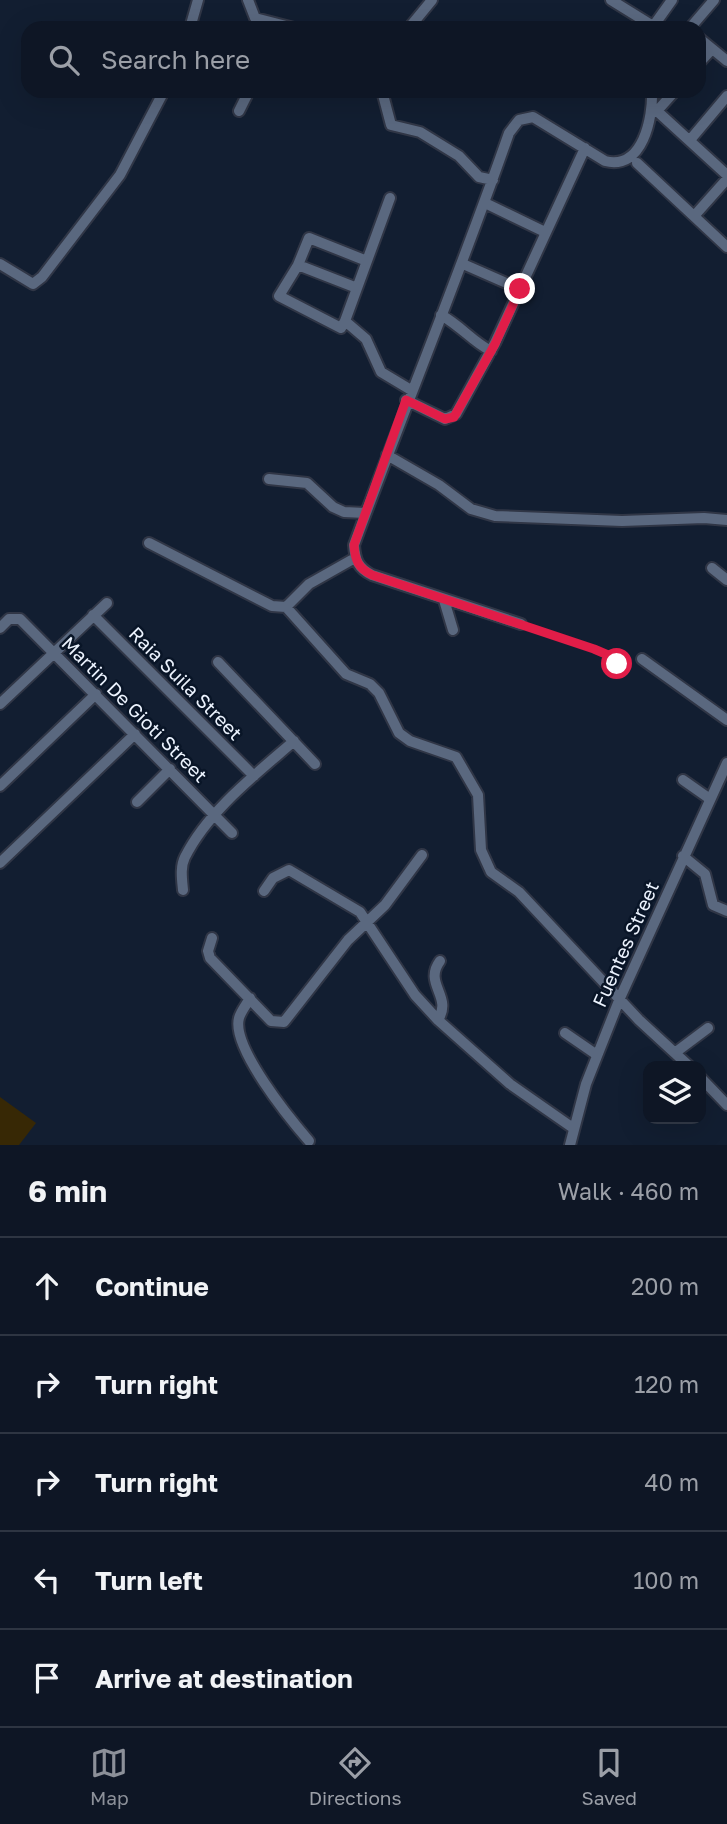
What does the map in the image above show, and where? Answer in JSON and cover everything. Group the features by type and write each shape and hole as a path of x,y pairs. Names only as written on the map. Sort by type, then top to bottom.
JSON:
{"street":[{"path":"248,0 255,21"},
{"path":"415,21 432,0"},
{"path":"611,0 644,21"},
{"path":"657,21 672,0"},
{"path":"696,21 714,0"},
{"path":"191,21 195,1"},
{"path":"706,43 727,61"},
{"path":"706,55 712,48"},
{"path":"690,141 727,96"},
{"path":"0,264 33,284 42,277 120,175 160,98"},
{"path":"239,111 246,98"},
{"path":"384,98 391,125 420,132 459,156 479,177 493,180"},
{"path":"521,624 372,575 362,570 355,558 354,545 408,395 463,264 509,133 524,118 533,117 612,163 635,152 648,133 653,112 652,98"},
{"path":"668,98 657,111 727,177 695,215"},
{"path":"345,321 366,339 381,372 408,395 445,419 454,417 491,351 585,148"},
{"path":"637,163 727,247"},
{"path":"367,261 309,238 298,265 279,296 341,328 345,321 357,288 367,261 390,198"},
{"path":"485,203 545,232"},
{"path":"463,264 520,289"},
{"path":"298,265 357,288"},
{"path":"442,315 461,326 480,346 491,351"},
{"path":"387,455 439,485 471,509 495,516 622,522 704,518 727,520"},
{"path":"269,479 307,483 333,507 344,512 365,513"},
{"path":"149,543 258,601 286,607 346,674 370,684 379,693 400,733 410,741 456,757 478,795 481,850 491,872 519,892 684,1061"},
{"path":"286,607 309,584 355,558"},
{"path":"712,568 727,580"},
{"path":"443,600 453,630"},
{"path":"0,704 107,603"},
{"name":"Raia Suila Street","path":"93,615 254,776"},
{"name":"Martin De Gioti Street","path":"0,628 9,619 20,619 232,833"},
{"path":"642,659 727,720"},
{"path":"218,662 315,764"},
{"path":"0,786 96,694"},
{"path":"0,863 135,734"},
{"path":"183,890 182,871 185,858 216,815 254,776 294,741"},
{"name":"Fuentes Street","path":"569,1145 597,1055 620,998 710,799 724,779 727,763"},
{"path":"137,802 170,769"},
{"path":"683,779 710,799"},
{"path":"212,938 208,951 210,958 271,1021 284,1022 348,940 385,905 422,855"},
{"path":"684,856 705,874 713,905 727,911"},
{"path":"264,891 282,872 293,871 355,908 415,995 438,1020 510,1084 573,1128"},
{"path":"438,1020 441,996 433,980 433,970 440,961"},
{"path":"250,998 239,1018 246,1055 284,1111 309,1141"},
{"path":"676,1052 708,1028"},
{"path":"565,1033 597,1055"},
{"path":"706,1083 727,1105"}],"path":[{"path":"521,624 608,655 617,664"}],"shaded area":[{"path":"0,1097 36,1123 19,1145 0,1145"}],"route":[{"path":"520,289 495,344 454,417 445,419 406,400 354,545 355,558 362,570 372,575 443,600 470,606 584,648 594,649 608,655 617,664"}]}
